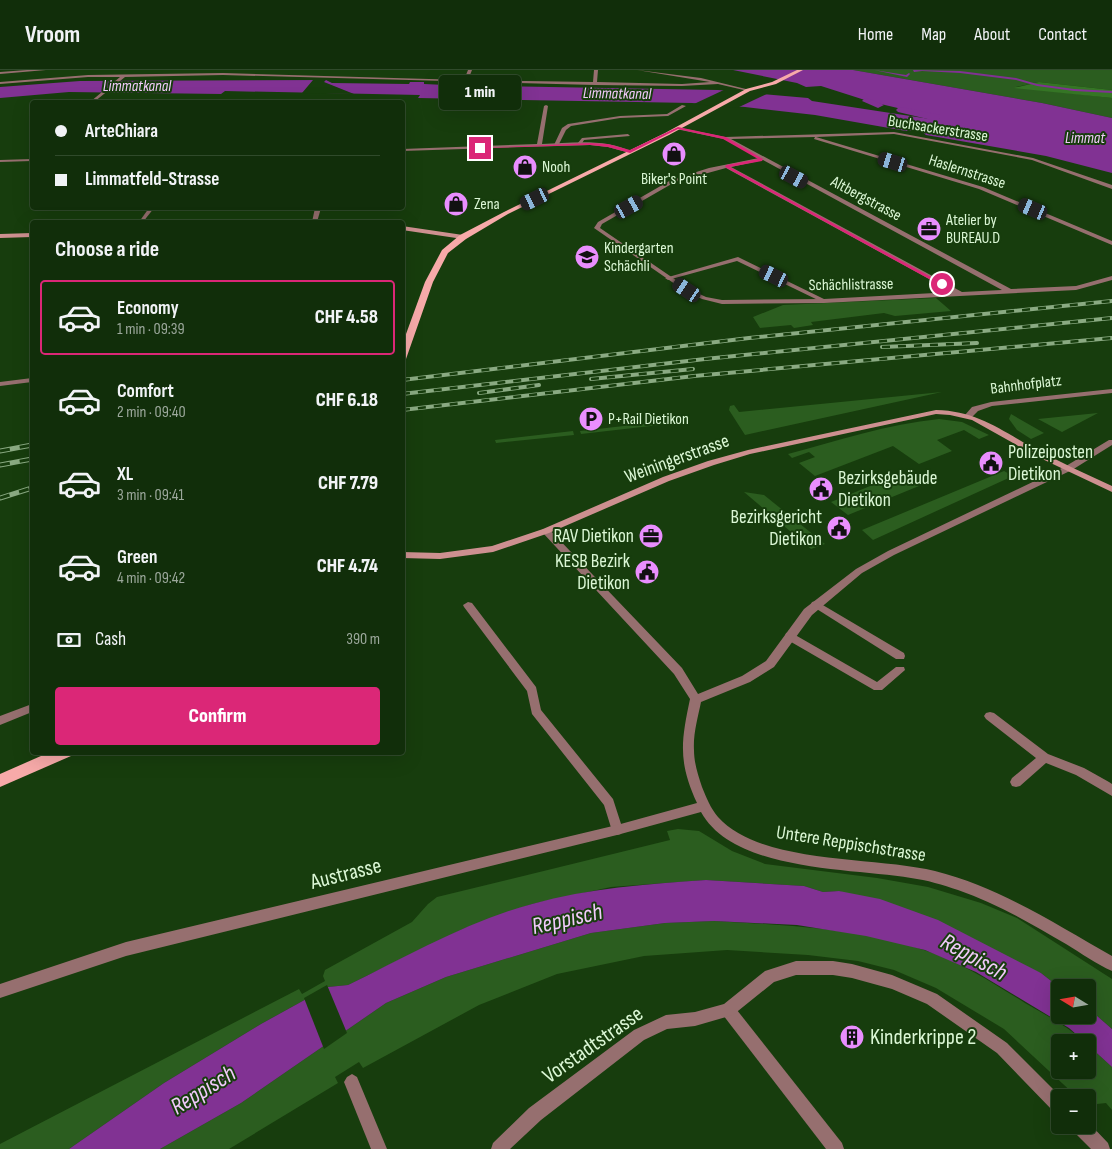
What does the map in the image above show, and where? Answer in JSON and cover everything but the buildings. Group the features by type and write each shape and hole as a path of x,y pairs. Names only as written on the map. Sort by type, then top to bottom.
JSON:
{"main road":[{"path":"405,350 429,282 445,252 463,237 506,212 678,128 748,90 769,85 801,70"},
{"path":"0,781 59,755"}],"street":[{"path":"0,74 44,70"},
{"path":"223,74 228,70"},
{"path":"466,80 470,70"},
{"path":"595,84 596,70"},
{"path":"639,70 719,83 748,90"},
{"path":"319,76 323,71"},
{"path":"0,83 124,75 136,72 595,84 719,83"},
{"path":"94,100 124,75"},
{"path":"539,146 546,106"},
{"path":"556,145 565,127 577,123 610,118 668,115 684,106"},
{"path":"610,118 614,122"},
{"path":"577,123 583,130"},
{"name":"Altbergstrasse","path":"678,128 724,138 1010,292"},
{"name":"Buchsackerstrasse","path":"724,138 894,133 1038,160 1112,188"},
{"path":"579,144 582,139 628,135"},
{"name":"Haslernstrasse","path":"811,136 981,188 1112,243"},
{"path":"405,150 579,144 605,145 630,152"},
{"path":"0,161 30,160"},
{"path":"726,166 762,160"},
{"path":"726,166 962,295"},
{"name":"Schächlistrasse","path":"726,166 673,182 597,226 601,232 692,293 722,302 824,301 1010,292"},
{"path":"405,228 463,237"},
{"path":"0,236 30,235"},
{"path":"668,278 738,259 824,301"},
{"path":"1010,292 1082,287 1112,278"},
{"path":"0,384 30,380"},
{"name":"Bahnhofplatz","path":"1112,391 991,404 976,409 969,414 1031,450 1112,489"},
{"name":"Weiningerstrasse","path":"405,555 440,556 493,549 546,531 666,479 748,452 936,412 947,411 969,414"},
{"path":"546,531 678,672 696,699 746,679 770,664 816,604 859,572 891,553 1069,468 1112,442"},
{"path":"816,604 900,656"},
{"path":"468,605 532,690 536,711 609,803 618,830"},
{"path":"790,636 878,687 900,670"},
{"name":"Untere Reppischstrasse","path":"696,699 688,745 691,776 704,806 717,824 736,837 760,848 787,856 906,871 962,884 1026,912 1112,964"},
{"path":"0,721 30,709"},
{"path":"990,716 1044,758 1064,764 1098,780 1112,792"},
{"path":"1016,782 1044,758"},
{"name":"Austrasse","path":"0,991 126,949 618,830 704,806"},
{"name":"Vorstadtstrasse","path":"499,1149 535,1114 639,1034 666,1022 695,1018 728,1010 770,976 796,968 833,968 878,977 932,999 1002,1048 1051,1097"},
{"path":"728,1010 836,1149"},
{"path":"352,1082 379,1149"},
{"path":"1088,1134 1102,1149"}],"green space":[{"path":"853,70 1112,70 1112,90 1039,82 1016,87 1112,98 1112,118 1042,103"},
{"path":"1039,82 1112,90 1112,98 1014,88"},
{"path":"936,298 951,311 895,316 884,313 811,322 813,325 794,328 791,325 760,328 753,317 783,305"},
{"path":"942,392 745,435 729,410 730,406 734,405 739,412"},
{"path":"1098,413 1062,432 1038,419"},
{"path":"1011,414 1044,433 1031,439 1017,430 1009,419"},
{"path":"939,419 962,422 989,435 979,439 964,430 937,440 952,451 919,464 893,446 815,476 799,463 815,457 809,452 792,458 788,454 882,429"},
{"path":"676,420 677,423 581,434 580,431"},
{"path":"573,431 574,435 496,443 495,440"},
{"path":"1004,471 1013,476 873,540 862,530"},
{"path":"902,473 919,486 848,515 831,502"},
{"path":"744,492 764,495 825,544 811,549"},
{"path":"678,829 699,831 732,851 765,864 877,878 928,887 981,903 1017,918 1112,979 1112,1029 1096,1015 1096,979 1051,979 1051,981 1041,973 839,891 823,892 804,886 706,880 611,887 532,904 465,928 348,985 328,987 261,1024 164,1083 69,1149 0,1149 0,1144 299,989 302,994 325,981 323,976 325,970 412,922 437,897 670,840 667,831"},
{"path":"714,921 794,926 847,932 899,943 924,950 951,961 1051,1018 1051,1024 1060,1024 1075,1034 1051,1034 1051,1073 1004,1029 936,988 894,970 858,961 808,955 727,950 644,956 557,974 479,1005 363,1068 359,1062 335,1077 338,1083 229,1149 160,1149 241,1103 386,1003 446,977 591,933 665,923"},
{"path":"1096,1052 1112,1067 1112,1110 1106,1103 1096,1104 1096,1089 1068,1089 1058,1079 1096,1079"}],"water":[{"path":"733,70 853,70 1042,103 1112,118 1112,173 1046,156 926,135 921,131 906,131 815,115 692,103 418,98 420,95 225,91 221,94 69,92 0,98 0,87 80,81 326,80 332,83 409,84 410,82 424,82 424,84 446,85 718,90 808,98 812,101 930,119 940,118 868,101 821,86 806,87 797,83"},
{"name":"Reppisch","path":"706,880 804,886 823,892 839,891 880,899 938,920 1041,973 1051,981 1051,1017 976,972 925,950 866,936 797,925 714,921 665,923 591,933 446,977 386,1003 241,1103 160,1149 69,1149 164,1083 261,1024 328,987 348,985 461,929 508,911 575,894 640,885"},
{"path":"1096,1015 1112,1029 1112,1067 1096,1052 1096,1034 1076,1034 1062,1024 1096,1024"}],"pier":[{"path":"313,80 326,80 324,82 354,94 302,93"},
{"path":"728,88 771,92 737,108 694,104"},
{"path":"327,985 347,1033 324,1049 304,998"}],"waterway":[{"path":"875,70 907,76 909,74"},
{"path":"914,71 960,72 1016,79 1037,85 1074,90 1112,92"},
{"path":"868,101 878,105"},
{"path":"902,110 936,117"}],"railway":[{"path":"405,380 749,338 1112,301"},
{"path":"405,394 705,359 1112,318"},
{"path":"405,410 694,376 1112,338"},
{"path":"882,347 977,343"},
{"path":"591,379 693,369"},
{"path":"479,393 539,385"},
{"path":"0,451 30,445"},
{"path":"0,465 30,459"},
{"path":"0,498 30,489"}],"place":[{"name":"Biker's Point","path":"674,154"},
{"name":"Nooh","path":"525,167"},
{"name":"Zena","path":"456,204"},
{"name":"Atelier by BUREAU.D","path":"929,229"},
{"name":"Kindergarten Schächli","path":"587,257"},
{"name":"P+Rail Dietikon","path":"591,419"},
{"name":"Polizeiposten Dietikon","path":"991,463"},
{"name":"Bezirksgebäude Dietikon","path":"821,489"},
{"name":"Bezirksgericht Dietikon","path":"839,528"},
{"name":"RAV Dietikon","path":"651,536"},
{"name":"KESB Bezirk Dietikon","path":"647,572"},
{"name":"Kinderkrippe 2","path":"852,1037"}],"route":[{"path":"480,148 598,144 630,152 678,128 724,138 762,160 726,166 942,284"}],"water label":[{"name":"Limmatkanal","path":"137,86"},
{"name":"Limmatkanal","path":"617,94"},
{"name":"Limmat","path":"1085,138"}]}
